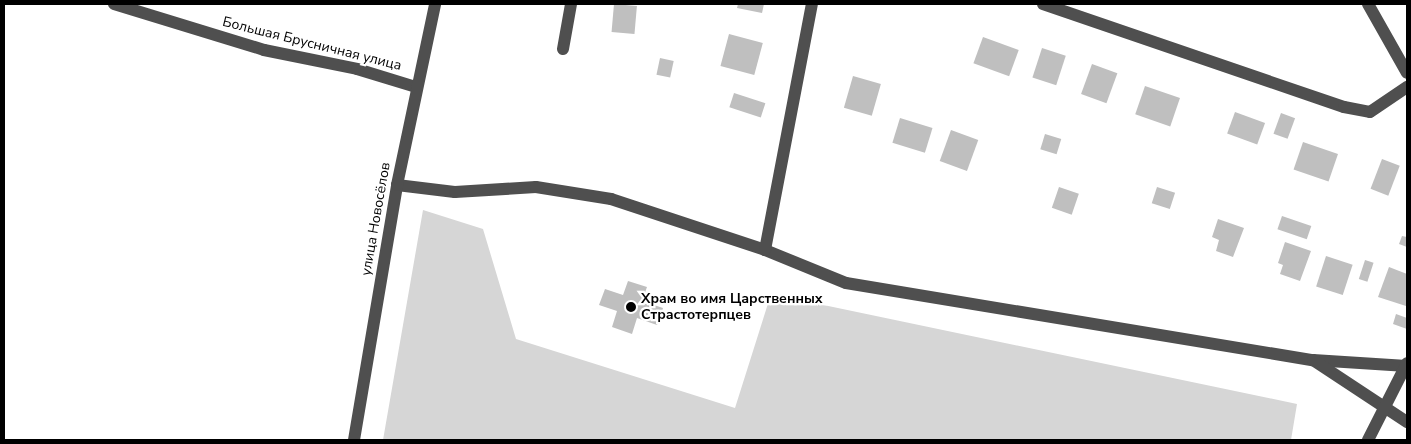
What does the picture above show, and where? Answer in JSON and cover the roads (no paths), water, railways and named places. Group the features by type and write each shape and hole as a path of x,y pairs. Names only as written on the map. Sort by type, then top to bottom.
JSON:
{"street":[{"name":"Большая Брусничная улица","path":"118,4 264,50 357,69 416,88"},
{"name":"улица Новосёлов","path":"354,440 397,185 435,4"},
{"path":"562,49 571,4"},
{"path":"766,250 812,4"},
{"path":"1043,4 1344,107 1370,112 1407,87"},
{"path":"1368,4 1407,73"},
{"path":"397,185 455,192 536,187 611,199 766,250 846,283 1313,360 1407,365 1383,404 1368,440"},
{"path":"1313,360 1383,404 1407,422"}],"place":[{"name":"Храм во имя Царственных Страстотерпцев","path":"631,307"}]}
